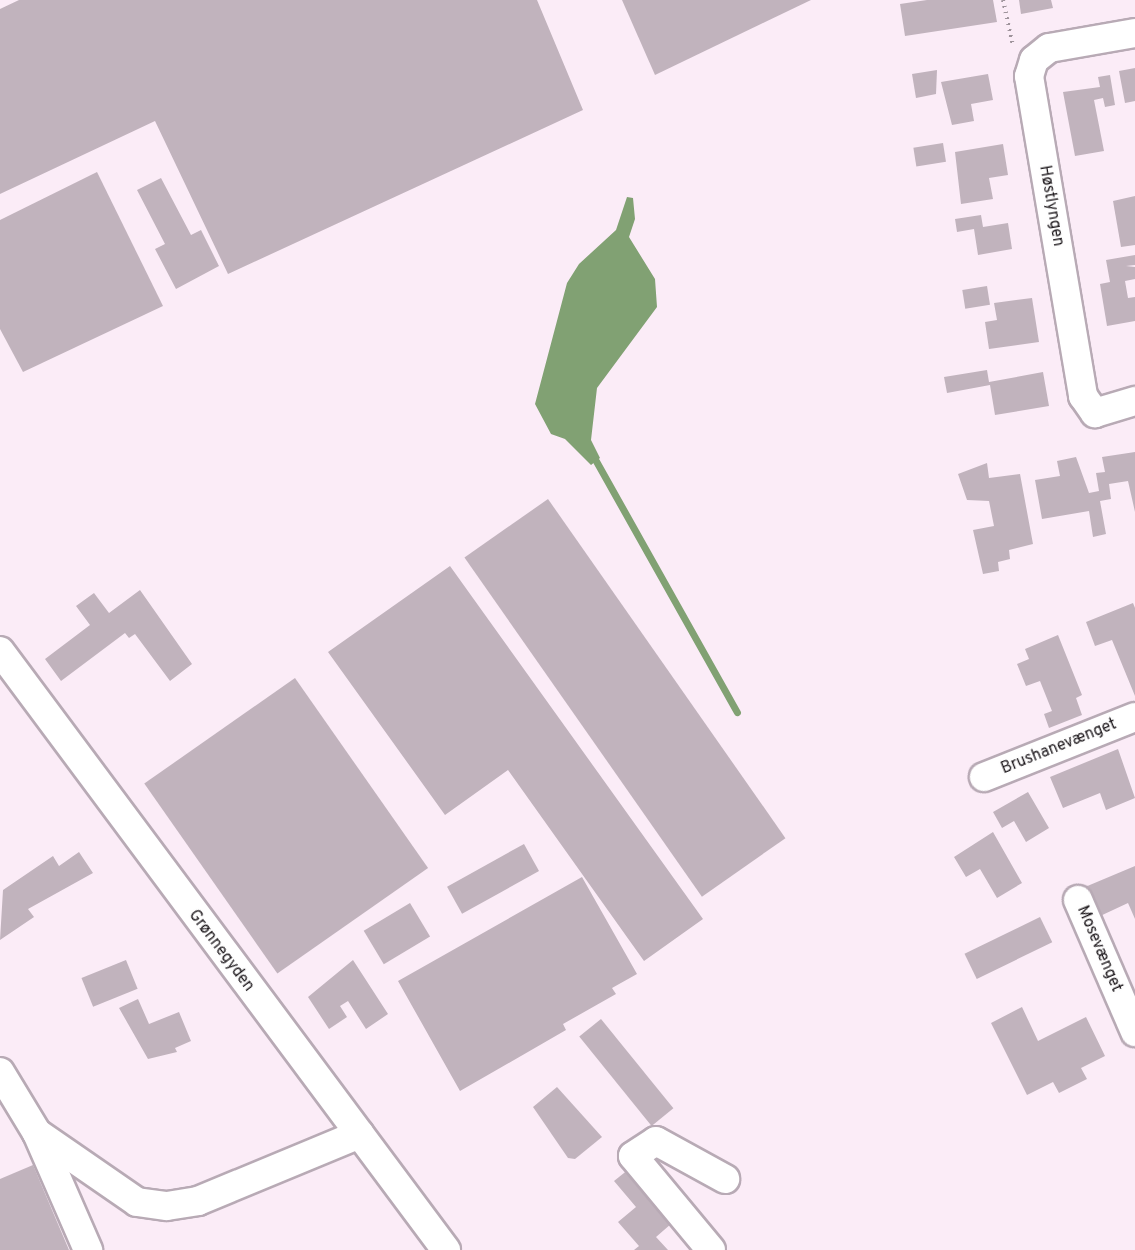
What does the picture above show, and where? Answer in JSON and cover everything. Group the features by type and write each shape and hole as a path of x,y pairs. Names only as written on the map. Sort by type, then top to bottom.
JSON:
{"street":[{"path":"1029,76 1034,60 1049,48 1135,33"},
{"name":"Høstlyngen","path":"1029,76 1083,396 1095,413 1135,401"},
{"name":"Grønnegyden","path":"0,651 446,1250"},
{"name":"Brushanevænget","path":"984,777 1135,717"},
{"name":"Mosevænget","path":"1078,900 1135,1032"},
{"path":"0,1072 37,1133 88,1250"},
{"path":"37,1133 137,1202 167,1206 209,1197 360,1134"},
{"path":"711,1250 633,1155 656,1141 725,1179"}],"path":[{"path":"1003,0 1011,42 1029,76"}],"shaded area":[{"path":"627,197 633,198 635,219 629,237 655,279 657,307 597,388 591,440 600,458 591,465 565,439 551,434 535,404 567,283 579,264 616,230"}],"building":[{"path":"19,0 537,0 583,110 228,274 155,121 0,194 0,9"},
{"path":"622,0 811,0 655,75"},
{"path":"927,0 993,0 997,22 905,36 900,4"},
{"path":"1019,0 1051,0 1053,8 1021,14"},
{"path":"1135,68 1135,101 1125,103 1119,71"},
{"path":"937,70 936,94 916,98 912,74"},
{"path":"988,74 993,100 971,104 974,121 952,125 941,82"},
{"path":"1110,75 1115,105 1105,107 1103,98 1094,100 1104,151 1075,156 1063,92 1100,87 1098,77"},
{"path":"943,143 946,162 916,166 913,148"},
{"path":"1003,144 1008,175 989,178 993,199 961,204 955,152"},
{"path":"97,172 163,306 23,372 0,329 0,220"},
{"path":"161,178 191,235 201,230 219,266 176,289 155,249 165,244 137,190"},
{"path":"1135,196 1135,245 1121,247 1113,201"},
{"path":"981,215 983,227 1008,223 1012,249 978,255 974,229 957,232 955,219"},
{"path":"1135,255 1135,265 1126,266 1135,267 1135,279 1125,281 1128,298 1135,297 1135,321 1107,326 1100,284 1110,282 1106,260"},
{"path":"987,286 990,305 965,309 962,290"},
{"path":"1032,298 1039,342 989,349 985,322 997,320 994,303"},
{"path":"987,370 989,382 1043,372 1049,406 995,415 990,385 947,393 944,377"},
{"path":"1135,452 1135,512 1128,481 1109,484 1111,499 1100,501 1106,534 1093,537 1089,511 1042,519 1035,480 1060,476 1057,461 1076,457 1089,493 1099,491 1096,473 1105,472 1102,457"},
{"path":"987,463 989,478 1020,474 1033,544 1009,550 1010,559 998,562 999,571 983,574 973,530 994,526 989,501 967,500 958,474"},
{"path":"548,499 785,838 702,897 464,558"},
{"path":"450,566 703,919 644,961 508,770 445,815 328,652"},
{"path":"140,590 192,664 170,681 135,634 129,638 125,633 61,681 45,659 90,625 76,606 94,593 109,613"},
{"path":"1133,603 1135,608 1135,696 1112,640 1095,646 1086,622"},
{"path":"1058,635 1082,695 1076,698 1082,715 1049,728 1044,714 1052,711 1040,681 1026,686 1017,664 1029,659 1025,649"},
{"path":"295,678 428,868 277,974 144,784"},
{"path":"1118,749 1135,798 1106,810 1100,793 1063,808 1050,777"},
{"path":"1028,792 1049,828 1026,842 1014,821 1002,828 993,812"},
{"path":"993,832 1022,883 997,898 980,869 966,877 954,857"},
{"path":"524,844 539,871 462,914 447,887"},
{"path":"79,852 93,873 28,909 34,917 0,940 3,890 53,856 59,866"},
{"path":"1135,866 1135,919 1128,903 1098,917 1085,887"},
{"path":"582,877 637,974 612,988 616,994 563,1024 566,1030 460,1091 398,981"},
{"path":"410,903 430,936 384,964 364,931"},
{"path":"1040,917 1052,942 977,979 965,954"},
{"path":"126,960 138,989 93,1007 81,978"},
{"path":"353,960 388,1014 366,1029 348,1001 340,1006 347,1017 329,1029 308,997"},
{"path":"138,999 149,1024 179,1012 191,1041 175,1048 177,1052 148,1059 119,1008"},
{"path":"1022,1007 1038,1041 1086,1017 1105,1056 1081,1068 1087,1079 1059,1093 1053,1082 1027,1095 991,1023"},
{"path":"601,1019 673,1108 652,1126 579,1037"},
{"path":"557,1087 602,1137 575,1159 568,1158 533,1107"},
{"path":"33,1165 69,1250 0,1250 0,1179"},
{"path":"634,1165 679,1217 656,1237 668,1250 634,1250 639,1246 618,1222 636,1207 614,1181"}],"waterway":[{"path":"596,461 737,712"}]}
